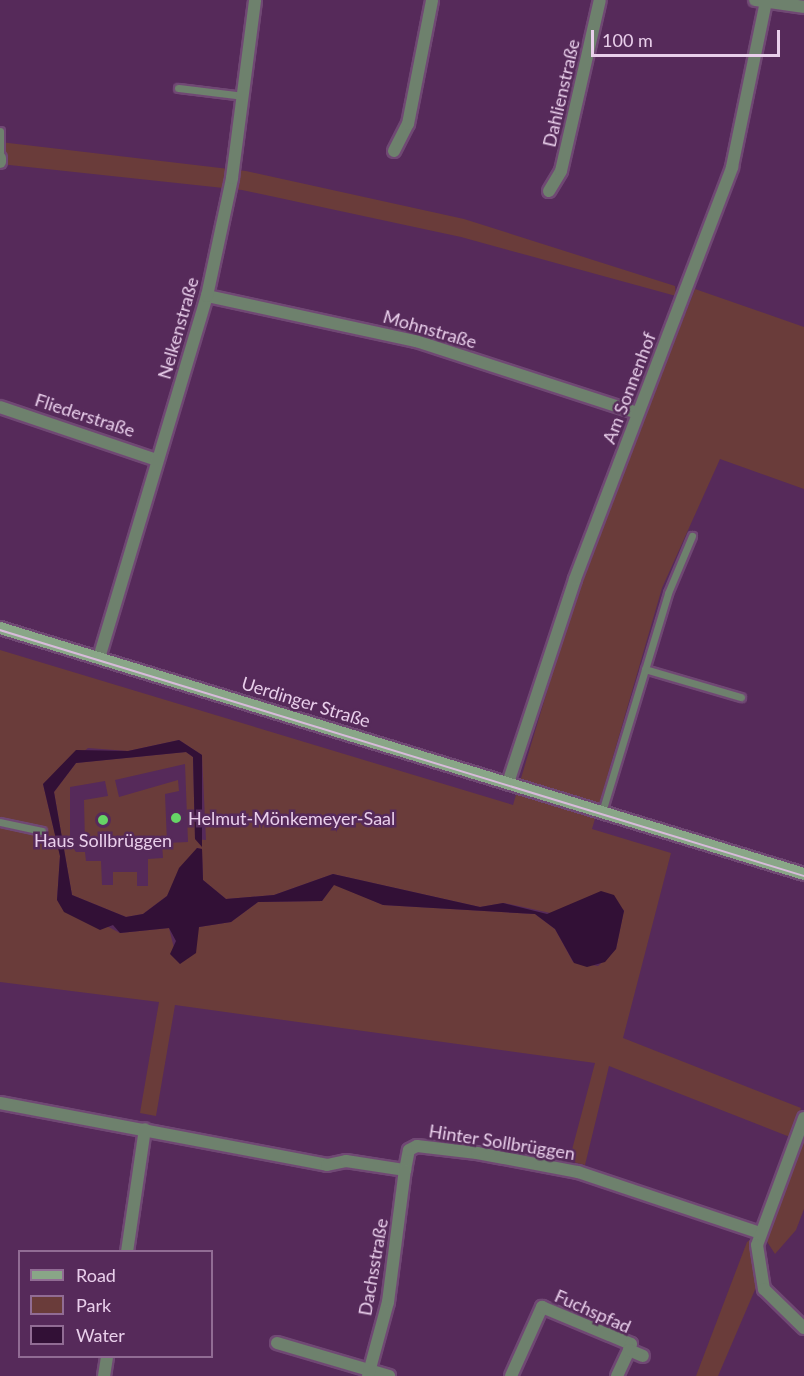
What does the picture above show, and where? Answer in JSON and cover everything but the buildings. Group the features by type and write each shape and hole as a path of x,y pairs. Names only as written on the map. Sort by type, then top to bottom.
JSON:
{"main road":[{"name":"Uerdinger Straße","path":"0,628 804,874"}],"street":[{"name":"Nelkenstraße","path":"99,658 207,296 243,96 255,0"},
{"path":"394,151 408,124 432,0"},
{"name":"Dahlienstraße","path":"549,192 561,171 600,0"},
{"path":"761,1 804,7"},
{"name":"Am Sonnenhof","path":"508,783 575,579 732,167 761,1"},
{"name":"Mohnstraße","path":"207,296 416,341 638,413"},
{"name":"Fliederstraße","path":"0,407 157,460"},
{"path":"0,1103 327,1165 346,1161 405,1170"},
{"path":"804,1118 760,1233 758,1273 764,1289 804,1328"},
{"path":"127,1250 145,1129"},
{"name":"Hinter Sollbrüggen","path":"405,1170 409,1150 417,1146 527,1162 619,1184 760,1233"},
{"name":"Dachsstraße","path":"368,1373 387,1302 405,1170"},
{"name":"Fuchspfad","path":"511,1376 542,1308 631,1344 617,1376"},
{"path":"277,1343 368,1373 389,1376"},
{"name":"Fuchspfad","path":"629,1350 644,1356"},
{"path":"104,1376 107,1358"}],"lane":[{"path":"178,88 243,96"},
{"path":"0,131 0,160"},
{"path":"602,812 645,669 692,536"},
{"path":"645,669 741,697"},
{"path":"0,822 42,831"}],"green space":[{"path":"0,142 246,171 464,219 675,286 676,296 461,237 242,190 0,164"},
{"path":"695,289 804,327 804,489 720,459 662,588 592,829 671,853 623,1038 801,1108 790,1137 609,1066 585,1165 569,1161 595,1063 175,1005 156,1116 140,1113 159,1002 0,982 0,650 513,805 580,581","holes":["179,740 202,755 206,840 195,839 193,757 186,752 76,763 54,792 72,895 126,917 143,914 167,896 197,848 202,849 203,880 226,899 274,895 333,874 480,907 504,903 555,914 579,901 624,910 616,949 598,966 573,962 555,929 535,914 383,905 334,884 322,901 258,902 231,922 199,927 174,948 169,928 120,933 57,900 60,856 43,784 88,748 128,751","185,764 188,842 167,843 165,794 179,791 178,780 119,797 115,780","105,781 108,796 84,800 85,844 162,843 163,858 148,859 148,886 137,886 137,872 113,872 113,885 102,885 101,861 86,861 85,852 76,852 70,844 70,787"]},
{"path":"804,1138 804,1209 796,1230 775,1254 766,1240"},
{"path":"754,1237 757,1285 718,1376 696,1376 747,1242"}],"water":[{"path":"179,740 202,755 202,847 195,839 193,757 186,752 76,763 54,792 72,895 126,917 143,914 167,896 179,868 197,848 202,849 203,880 226,899 274,895 333,874 480,907 503,903 547,914 601,891 614,895 624,911 616,949 605,962 587,967 574,963 555,929 535,914 383,905 334,885 322,901 258,902 231,922 199,927 196,953 180,964 170,954 176,941 169,928 120,933 113,925 100,930 64,912 57,900 60,856 43,784 76,750 128,751"}],"tram line":[{"path":"0,630 804,876"}],"place":[{"name":"Helmut-Mönkemeyer-Saal","path":"176,818"},
{"name":"Haus Sollbrüggen","path":"103,820"}]}
